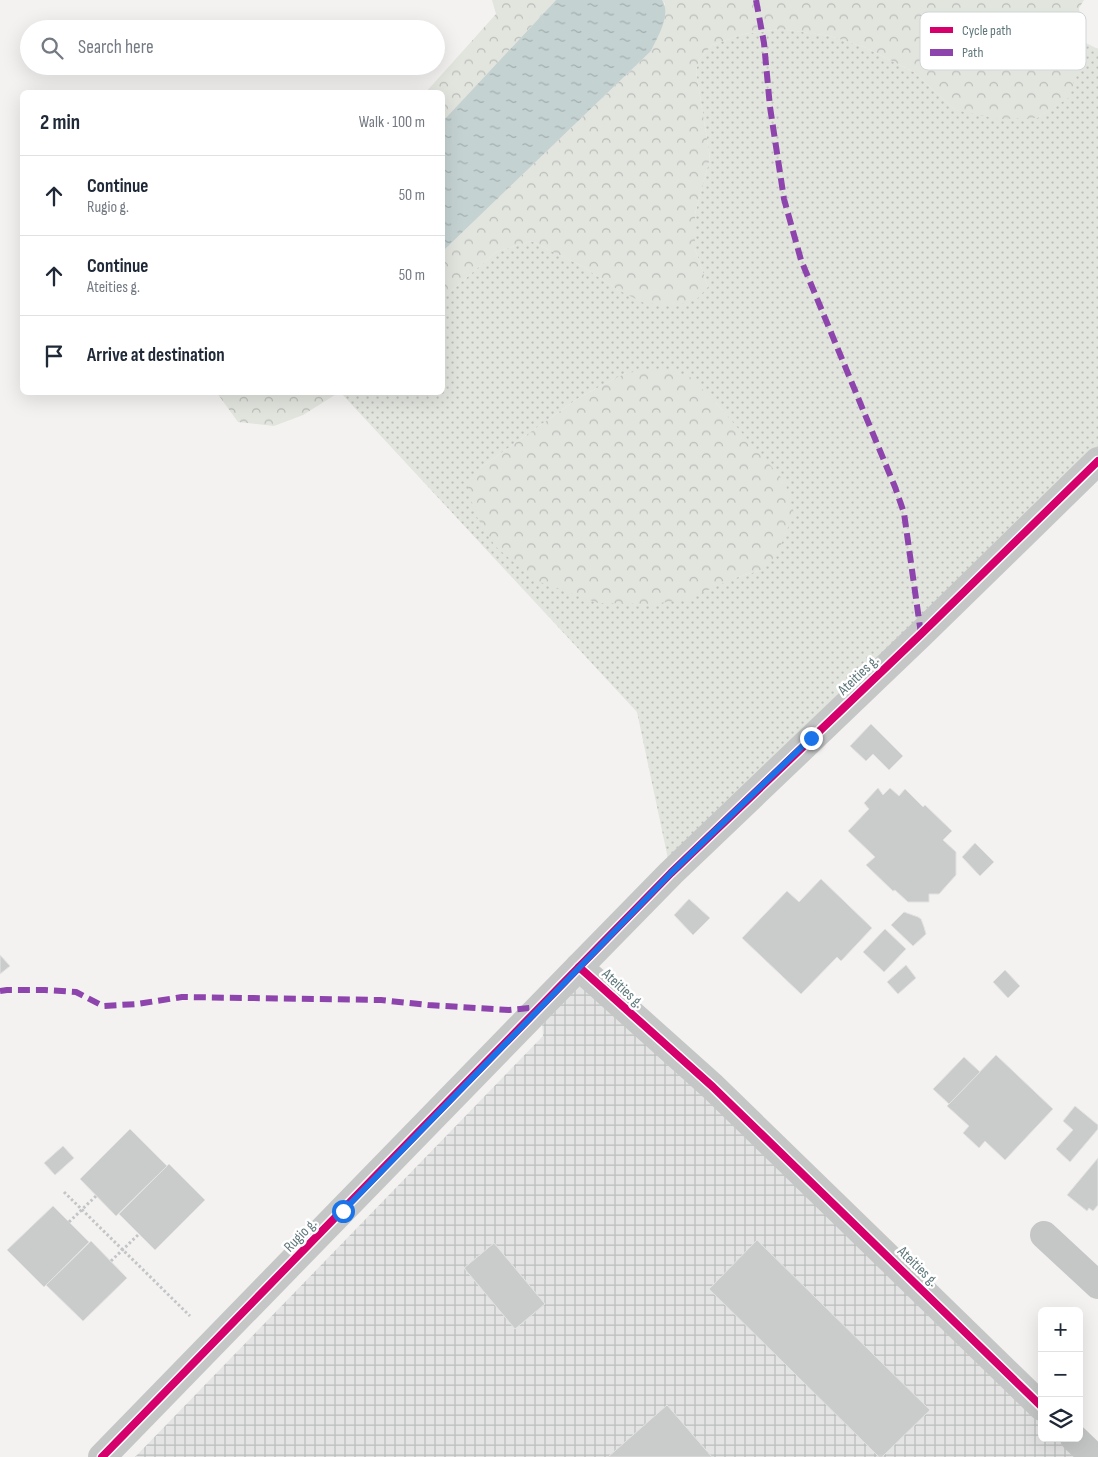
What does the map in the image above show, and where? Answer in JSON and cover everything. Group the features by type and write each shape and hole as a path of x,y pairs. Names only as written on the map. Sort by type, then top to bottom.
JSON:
{"street":[{"name":"Ateities g.","path":"1038,1403 712,1087 579,967 671,873 921,634 1098,460"},
{"name":"Rugio g.","path":"102,1457 579,967"},
{"path":"1044,1235 1098,1285"},
{"path":"1078,1442 1094,1457"}],"path":[{"path":"64,1192 173,1299"},
{"path":"69,1222 96,1196"},
{"path":"111,1261 139,1234"}],"shaded area":[{"path":"579,967 1038,1403 1038,1442 1078,1442 1094,1457 135,1457 543,1036 541,1007"}],"green space":[{"path":"492,0 556,0 445,119 445,90 428,90 441,75 445,75 445,71 496,14"},
{"path":"662,0 1084,0 1079,8 1080,12 920,12 920,70 1077,70 1070,97 1037,118 998,119 955,110 914,72 864,47 830,36 781,29 744,34 712,45 699,60 696,71 710,158 695,214 695,249 708,287 696,300 675,306 644,303 618,290 582,266 531,241 496,252 445,296 445,249 651,51 665,4"},
{"path":"781,29 830,36 864,47 914,72 955,110 1037,118 1069,97 1076,70 1086,70 1086,43 1098,49 1098,461 671,873 637,712 343,395 445,395 445,296 496,252 531,241 582,266 618,290 708,287 695,249 695,214 710,158 696,71 699,60 712,45 744,34","holes":["626,373 715,402 748,441 761,570 735,578 480,468 580,397"]},
{"path":"664,368 690,377 715,402 785,482 794,513 776,557 761,570 735,578 688,599 653,604 598,603 534,580 495,546 475,514 468,487 480,468 580,397 626,373"},
{"path":"218,395 335,395 303,415 274,426 238,422"}],"water":[{"path":"556,0 662,0 665,6 664,19 660,33 651,51 445,249 445,119"}],"building":[{"path":"871,724 903,756 889,770 873,754 866,761 850,746"},
{"path":"878,788 883,795 890,788 899,796 905,789 952,831 943,840 956,852 956,875 939,894 929,894 929,902 908,902 895,890 893,891 866,865 875,857 848,831 869,809 864,803"},
{"path":"975,843 994,862 980,876 962,857"},
{"path":"821,879 872,928 841,961 837,957 801,994 742,938 787,891 799,902"},
{"path":"689,899 710,918 693,935 674,915"},
{"path":"904,912 921,919 926,934 913,946 891,925"},
{"path":"885,929 906,949 884,972 863,952"},
{"path":"0,955 10,966 0,974"},
{"path":"906,965 916,978 898,994 887,982"},
{"path":"1005,970 1020,986 1008,998 993,982"},
{"path":"996,1055 1053,1109 1005,1160 985,1141 979,1148 963,1133 969,1126 947,1106"},
{"path":"964,1057 980,1072 949,1104 933,1089"},
{"path":"1075,1106 1098,1125 1098,1129 1070,1162 1056,1149 1073,1130 1063,1121"},
{"path":"130,1129 167,1166 116,1216 80,1179"},
{"path":"63,1146 74,1158 55,1175 44,1163"},
{"path":"1098,1158 1098,1205 1093,1211 1089,1208 1087,1211 1067,1195"},
{"path":"169,1164 205,1200 155,1250 119,1214"},
{"path":"53,1206 89,1242 44,1287 7,1250"},
{"path":"757,1240 930,1410 882,1457 879,1457 709,1289"},
{"path":"91,1241 127,1278 83,1321 46,1285"},
{"path":"494,1243 545,1304 515,1329 464,1268"},
{"path":"667,1405 712,1457 608,1457"}],"marked path":[{"path":"756,0 764,43 770,107 784,199 801,260 904,513 921,634"},
{"path":"0,991 45,990 76,992 103,1006 137,1004 182,997 381,1000 509,1010 540,1007"}],"cycle path":[{"path":"1038,1403 713,1087 579,967 671,873 921,634 1098,461"},
{"path":"102,1457 579,967"}],"route":[{"path":"343,1211 671,873 811,738"}]}
